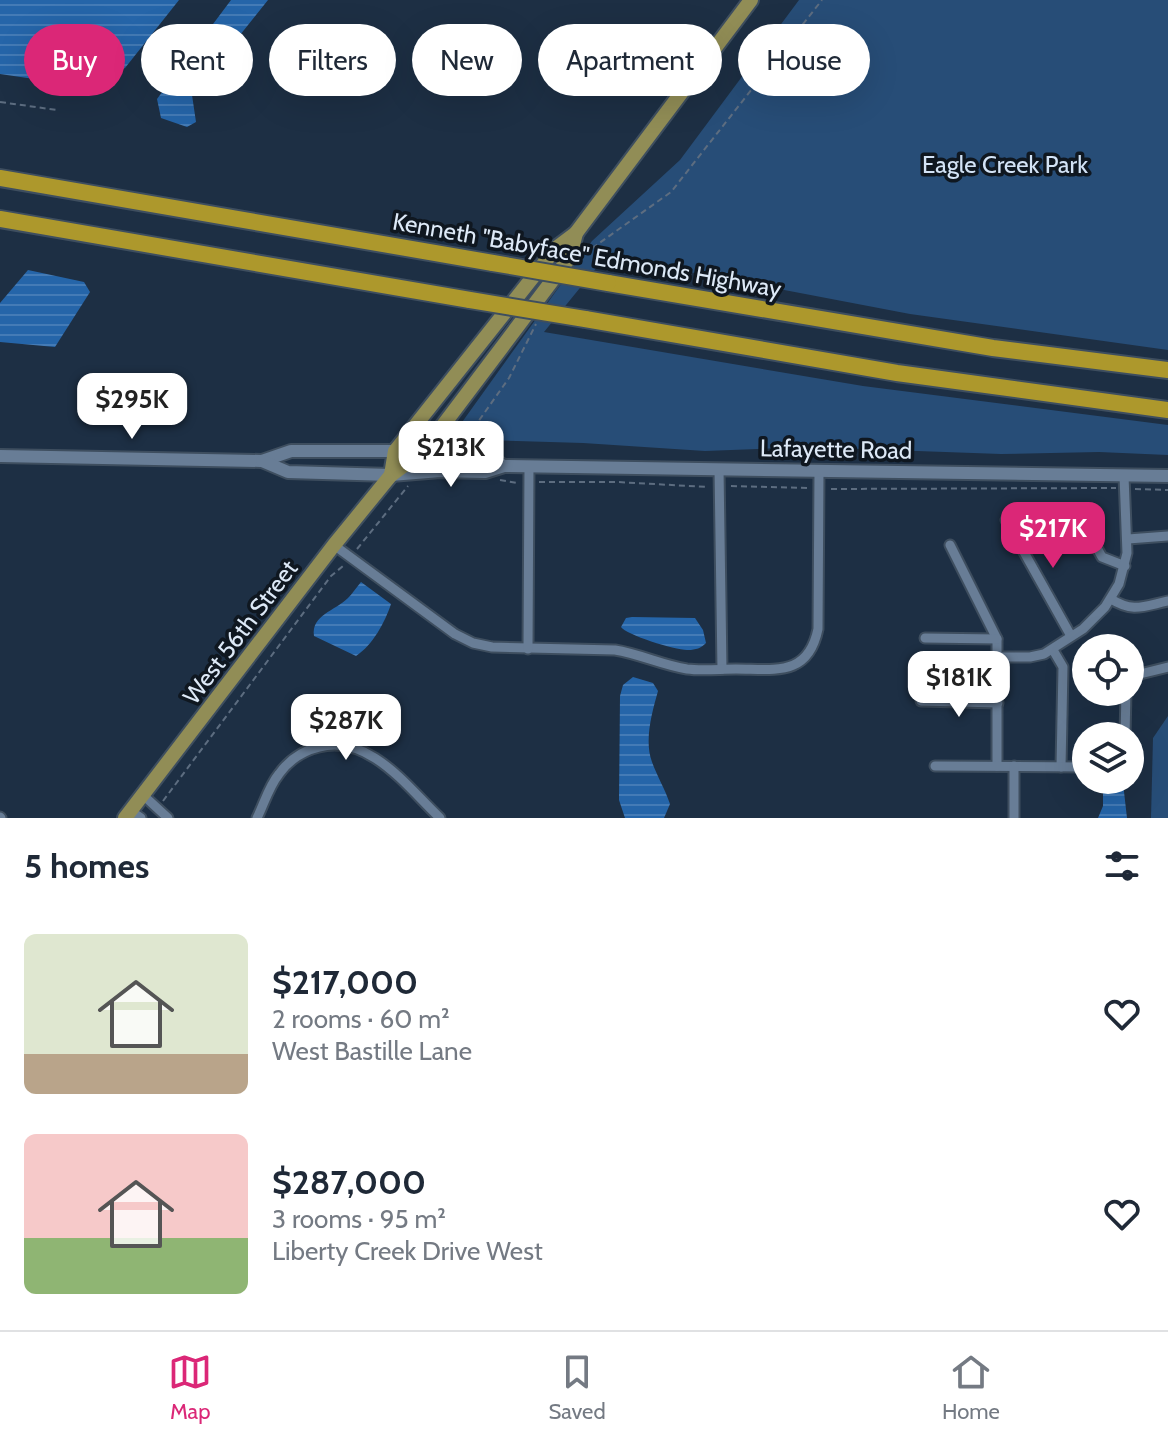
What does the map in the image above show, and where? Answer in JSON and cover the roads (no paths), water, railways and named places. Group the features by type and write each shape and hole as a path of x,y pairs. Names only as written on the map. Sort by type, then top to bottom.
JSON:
{"highway":[{"name":"Kenneth \"Babyface\" Edmonds Highway","path":"0,178 993,348 1168,370"},
{"path":"0,219 897,373 1168,410"}],"main road":[{"name":"West 56th Street","path":"391,475 395,451 556,248 576,233 751,0"},
{"name":"West 56th Street","path":"133,816 143,795 334,545 391,475 421,453 570,257 576,233"},
{"name":"Lafayette Road","path":"0,456 262,461 291,451 395,451 486,455 504,466"},
{"name":"Lafayette Road","path":"262,461 288,472 391,475 440,471 485,472 504,466 529,466 1168,476"}],"street":[{"path":"528,649 529,466"},
{"path":"719,469 722,669"},
{"path":"334,545 459,636 492,647 615,650 686,669 786,669 804,659 815,641 820,611 819,471"},
{"path":"998,657 1037,656 1053,650 1089,625 1111,599 1125,566 1128,539 1124,476"},
{"path":"1006,520 1071,636"},
{"path":"1087,530 1103,559 1125,566"},
{"path":"1128,539 1168,536"},
{"path":"950,545 997,639 997,766"},
{"path":"1111,599 1124,608 1134,609 1168,601"},
{"path":"925,638 997,639"},
{"path":"1053,650 1063,667 1061,767"},
{"path":"1144,673 1168,667"},
{"path":"921,701 998,703"},
{"path":"257,818 276,776 289,761 306,751 335,744 355,747 372,755 433,816"},
{"path":"935,766 1072,767"},
{"path":"1014,766 1014,818"},
{"path":"143,795 168,818"}],"park label":[{"name":"Eagle Creek Park","path":"1005,164"}]}
